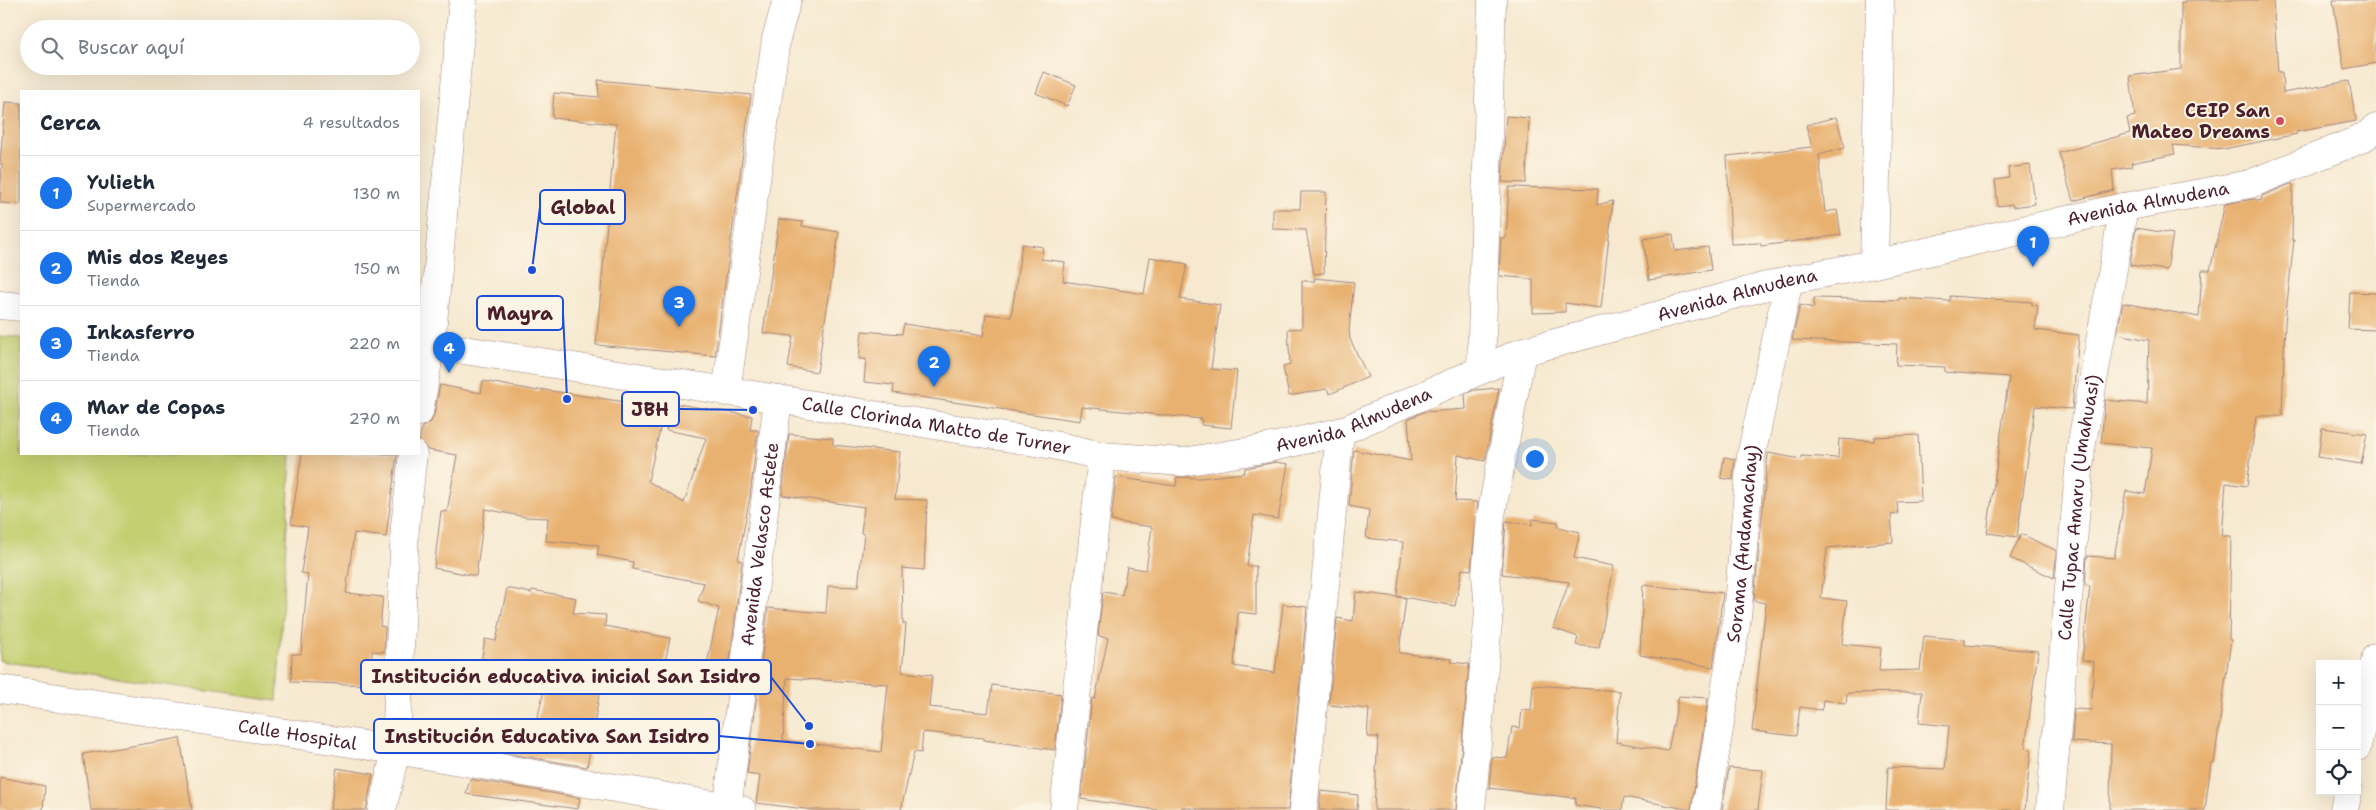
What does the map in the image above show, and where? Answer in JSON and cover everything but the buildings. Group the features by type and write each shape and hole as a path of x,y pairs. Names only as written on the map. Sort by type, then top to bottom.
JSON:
{"street":[{"path":"420,400 463,0"},
{"path":"726,392 776,40 788,0"},
{"path":"1481,370 1492,0"},
{"path":"1874,264 1880,0"},
{"name":"Avenida Almudena","path":"1102,456 1183,462 1263,449 1340,432 1522,352 1789,280 1874,264 2124,207 2250,184 2363,138 2376,128"},
{"name":"Calle Tupac Amaru (Umahuasi)","path":"2050,810 2081,448 2124,207"},
{"name":"Sorama (Andamachay)","path":"1706,810 1737,617 1751,456 1789,280"},
{"path":"0,305 20,307"},
{"name":"Calle Clorinda Matto de Turner","path":"425,343 778,399 1052,445 1102,456"},
{"path":"1471,810 1489,611 1486,575 1491,515 1522,352"},
{"name":"Avenida Velasco Astete","path":"732,809 778,399"},
{"path":"1303,810 1340,432"},
{"path":"382,810 396,750 405,526 413,455"},
{"path":"1064,810 1102,456"},
{"path":"2361,728 2376,657"},
{"name":"Calle Hospital","path":"0,689 396,750 732,809"},
{"path":"2344,810 2347,795"}],"green space":[{"path":"0,336 20,338 20,455 291,455 277,701 0,661"}],"place":[{"name":"CEIP San Mateo Dreams","path":"2280,121"},
{"name":"Yulieth","path":"2033,267"},
{"name":"Global","path":"532,270"},
{"name":"Inkasferro","path":"679,327"},
{"name":"Mar de Copas","path":"449,373"},
{"name":"Mis dos Reyes","path":"934,387"},
{"name":"Mayra","path":"567,399"},
{"name":"JBH","path":"753,410"},
{"name":"Institución educativa inicial San Isidro","path":"809,726"},
{"name":"Institución Educativa San Isidro","path":"810,744"}]}
